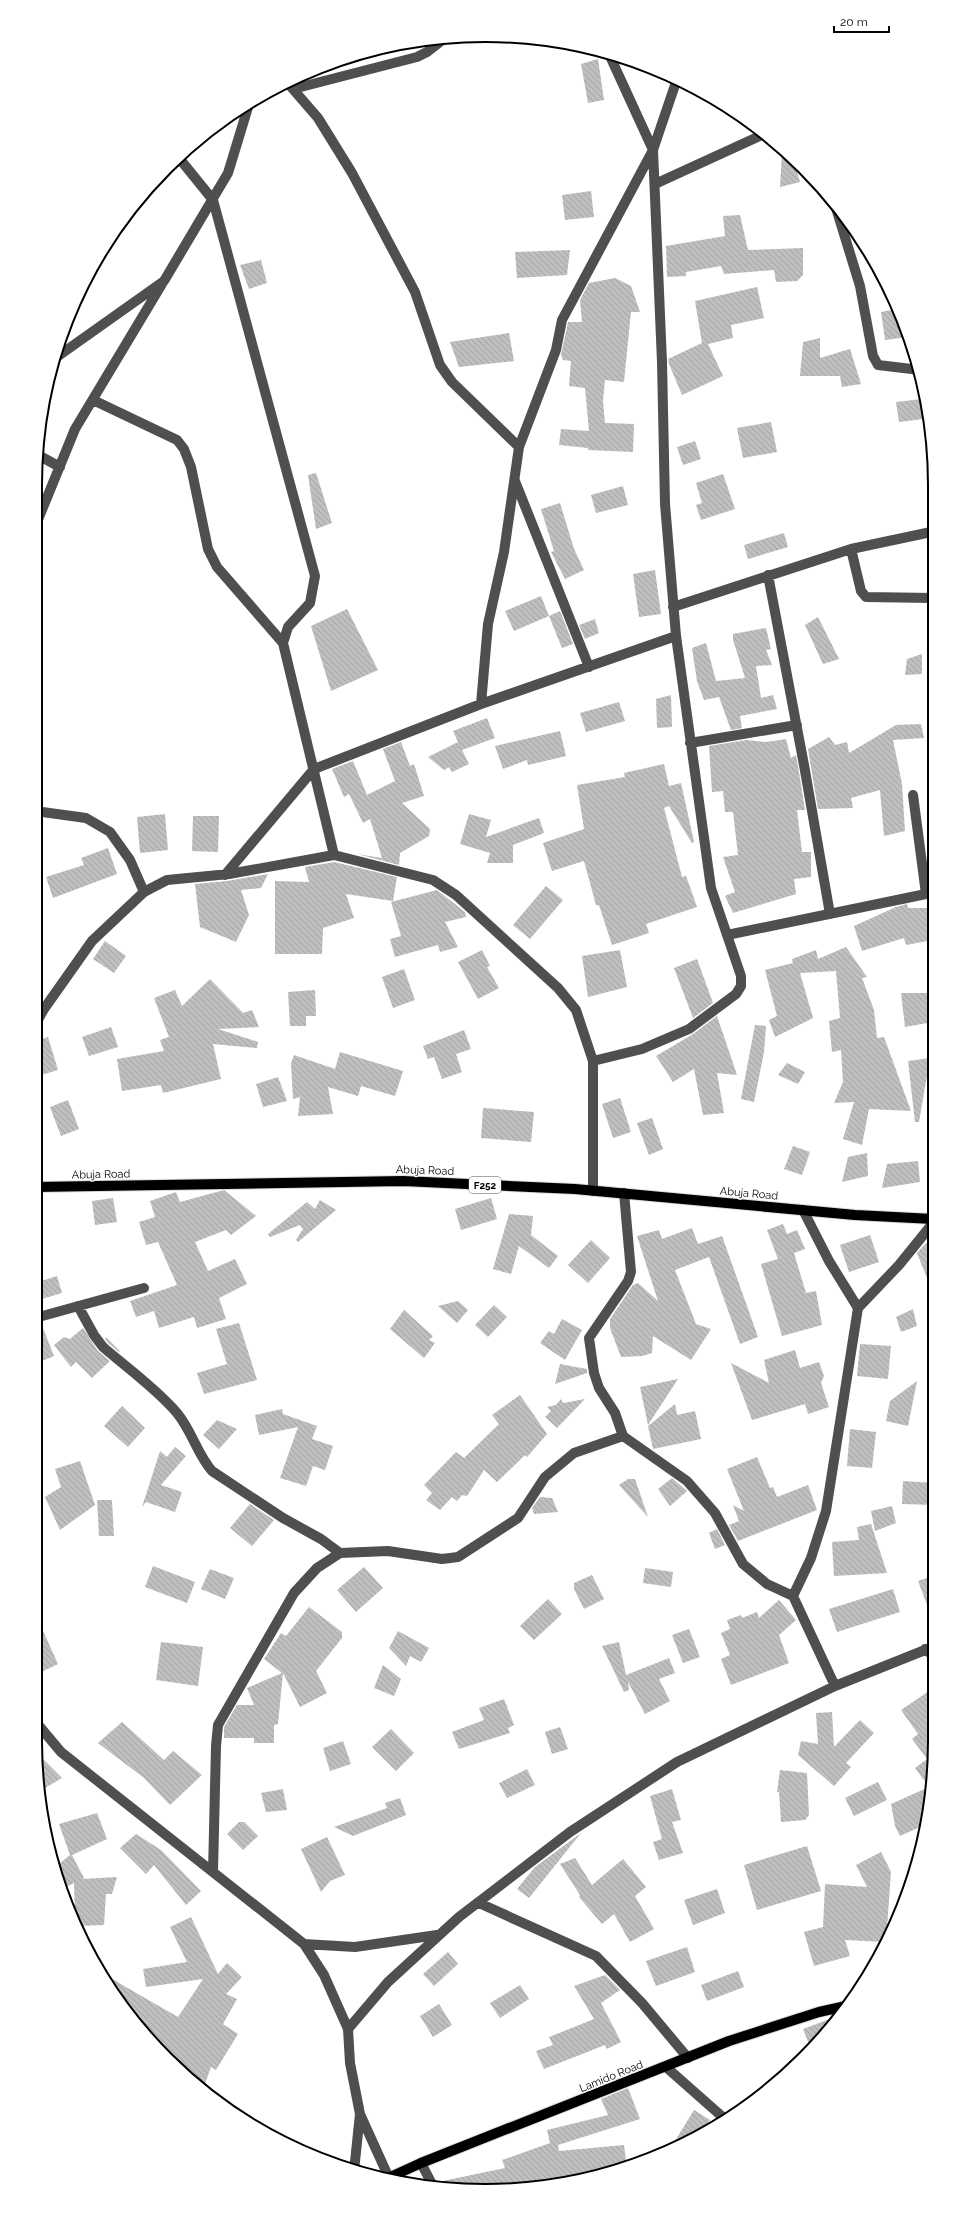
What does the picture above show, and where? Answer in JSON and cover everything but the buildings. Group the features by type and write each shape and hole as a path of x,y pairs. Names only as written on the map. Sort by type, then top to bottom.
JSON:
{"main road":[{"name":"Abuja Road","path":"42,1187 403,1181 624,1193 803,1210 928,1219"},
{"name":"Lamido Road","path":"397,2174 421,2163 729,2041 819,2012 838,2008"}],"street":[{"path":"301,82 417,57 436,45"},
{"path":"593,1061 642,1049 689,1029 736,994 741,986 741,976 711,888 676,636 665,504 662,362 653,150 612,61"},
{"path":"481,704 488,624 504,552 520,447 556,350 562,320 653,150 675,85"},
{"path":"291,87 318,118 352,173 415,292 440,365 452,382 520,447"},
{"path":"42,510 75,430 228,173 247,112"},
{"path":"655,184 758,137"},
{"path":"182,162 213,200 315,576 310,603 288,627 283,643"},
{"path":"840,220 860,286 873,356 878,365 913,369"},
{"path":"63,353 164,281"},
{"path":"92,400 177,440 184,449 191,467 208,549 217,567 283,643 334,855"},
{"path":"43,458 60,467"},
{"path":"514,479 589,666"},
{"path":"673,607 850,549 928,533"},
{"path":"850,549 861,591 866,597 928,598"},
{"path":"768,575 797,725 830,914"},
{"path":"225,875 314,769 481,704 676,636"},
{"path":"690,743 797,725"},
{"path":"914,795 928,887"},
{"path":"42,812 86,818 110,832 130,860 144,892"},
{"path":"42,1013 92,941 144,892 167,880 225,875 334,855 433,880 456,895 558,988 576,1010 593,1061 593,1191"},
{"path":"727,934 928,894"},
{"path":"624,1193 631,1272 628,1281 589,1338 594,1373 599,1388 615,1413 623,1436 687,1481 715,1513 743,1564 767,1584 793,1596 835,1686"},
{"path":"803,1210 829,1261 858,1308"},
{"path":"793,1596 811,1558 826,1511 858,1308 899,1265 928,1230"},
{"path":"42,1316 144,1288"},
{"path":"78,1306 94,1335 103,1347 177,1412 188,1428 205,1463 212,1471 283,1518 321,1539 340,1553"},
{"path":"212,1872 218,1726 294,1593 317,1568 340,1553 388,1551 442,1559 458,1557 518,1518 545,1477 574,1454 623,1436"},
{"path":"348,2029 388,1982 437,1935 570,1832 677,1762 835,1686 928,1648"},
{"path":"42,1729 61,1752 304,1944 324,1975 348,2029 350,2063 360,2114 384,2172"},
{"path":"479,1903 596,1956 642,2003 688,2058"},
{"path":"304,1944 355,1947 437,1935"},
{"path":"666,2067 721,2115"},
{"path":"355,2164 360,2114"},
{"path":"421,2163 430,2180"}]}
